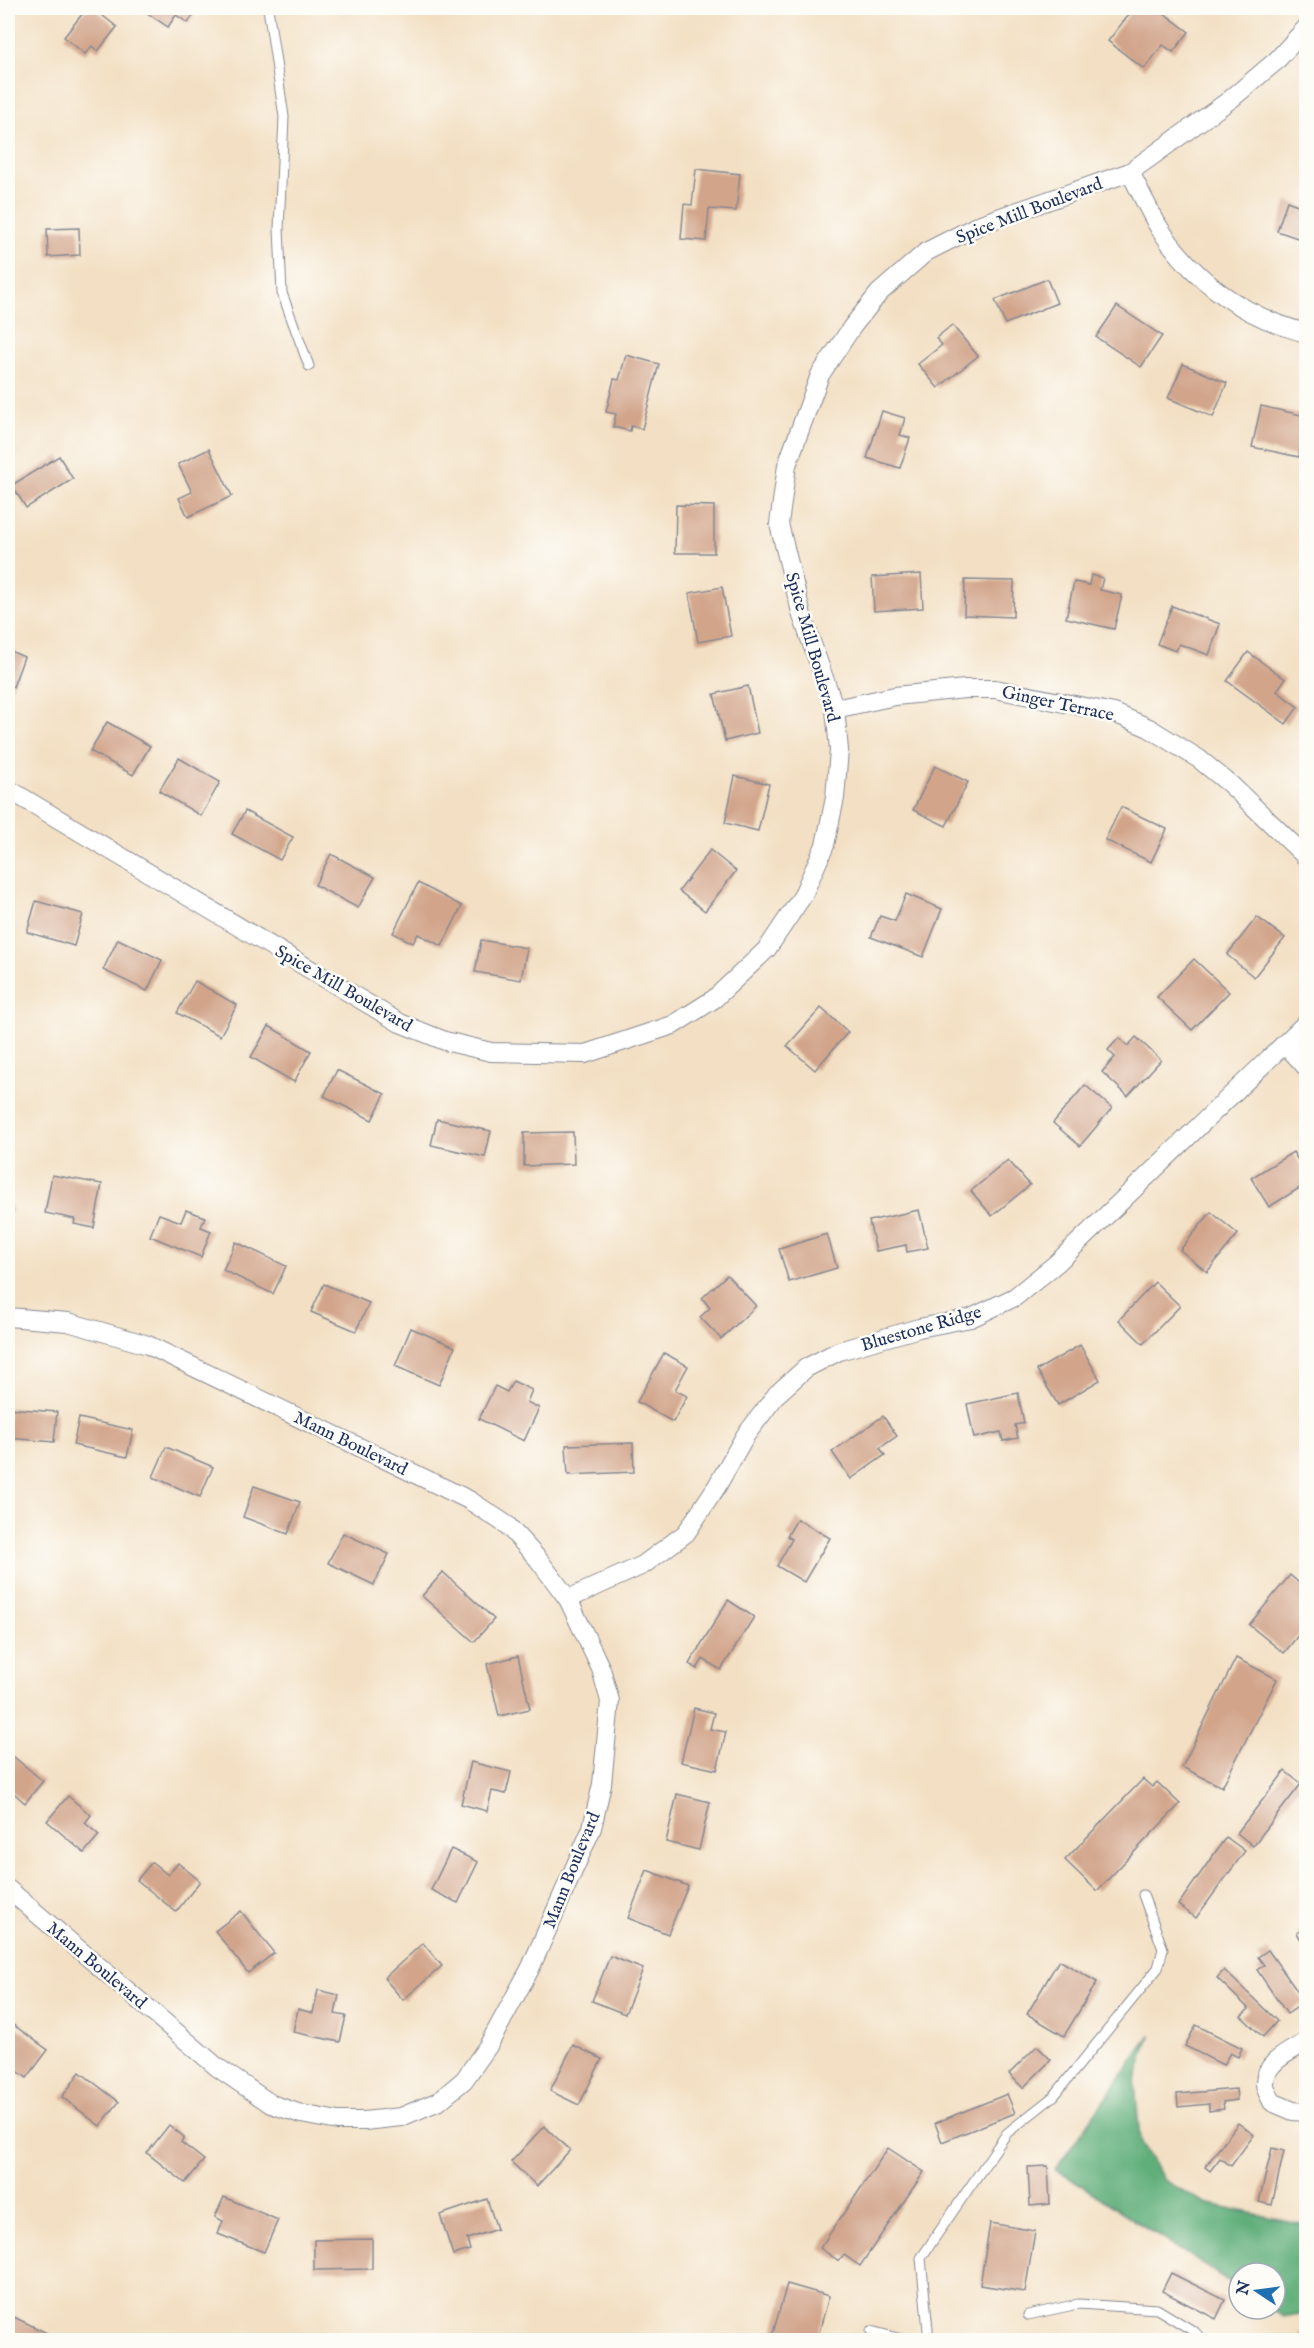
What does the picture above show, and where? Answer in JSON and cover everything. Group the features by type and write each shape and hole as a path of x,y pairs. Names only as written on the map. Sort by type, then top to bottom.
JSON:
{"street":[{"name":"Spice Mill Boulevard","path":"10,796 400,1023 445,1041 491,1052 585,1054 673,1025 714,999 767,950 802,897 825,845 835,798 839,750 835,709 802,615 779,524 788,465 820,375 852,327 879,293 926,252 981,224 1130,172 1231,99 1276,61 1306,28"},
{"path":"1130,172 1161,229 1189,266 1229,301 1277,325 1306,333"},
{"name":"Ginger Terrace","path":"835,709 895,696 995,689 1114,713 1149,728 1199,759 1231,785 1306,857"},
{"name":"Bluestone Ridge","path":"568,1599 643,1565 686,1533 717,1486 745,1436 777,1394 806,1368 839,1351 919,1328 971,1318 1015,1297 1057,1263 1286,1045 1306,1023"},
{"path":"1286,1045 1306,1067"},
{"name":"Mann Boulevard","path":"8,1317 69,1322 148,1346 469,1500 507,1525 538,1559 568,1599 601,1670 610,1701 602,1784 592,1828 530,1969 488,2046 464,2080 439,2101 401,2117 338,2121 301,2114 271,2104 217,2067 8,1889"},
{"path":"1306,2042 1275,2061 1268,2071 1264,2085 1272,2102 1293,2111 1306,2112"}],"lane":[{"path":"268,8 284,117 279,229 282,293 309,366"},
{"path":"929,2340 921,2258 1007,2133 1054,2096 1158,1968 1163,1949 1143,1895"},
{"path":"1028,2315 1078,2304 1157,2309 1195,2332 1202,2340"},
{"path":"871,2331 905,2340"}],"green space":[{"path":"1150,2035 1135,2084 1140,2141 1164,2180 1205,2203 1306,2223 1306,2313 1287,2316 1287,2261 1227,2261 1227,2280 1056,2169"}],"building":[{"path":"87,8 93,8 117,27 98,51 92,46 85,54 64,37"},
{"path":"148,8 198,8 188,23 176,15 168,27 146,12"},
{"path":"1134,8 1157,8 1189,32 1173,52 1163,45 1144,69 1108,41"},
{"path":"696,169 740,174 736,211 709,209 706,241 681,239 684,204 692,205"},
{"path":"1287,201 1306,208 1306,241 1277,231"},
{"path":"79,228 80,255 48,257 47,229"},
{"path":"1047,279 1057,303 1005,324 995,300"},
{"path":"1117,306 1162,336 1141,367 1096,337"},
{"path":"952,325 978,356 938,388 918,364 942,345 936,338"},
{"path":"626,355 659,364 642,429 631,426 630,431 613,427 616,414 606,412 614,379 619,380"},
{"path":"1183,364 1227,383 1213,417 1168,398"},
{"path":"1261,406 1306,416 1299,457 1252,447"},
{"path":"882,411 905,418 900,435 910,438 900,468 867,458"},
{"path":"209,449 232,496 188,517 179,498 192,492 178,464"},
{"path":"59,456 73,479 26,508 12,485"},
{"path":"676,505 714,506 714,553 675,553"},
{"path":"921,574 923,608 874,611 872,577"},
{"path":"1091,575 1103,578 1100,590 1122,595 1114,629 1066,618 1074,582 1089,585"},
{"path":"965,580 1014,581 1013,617 964,615"},
{"path":"722,587 731,636 698,642 689,593"},
{"path":"1172,606 1220,624 1209,655 1179,644 1176,651 1157,644"},
{"path":"8,650 24,657 13,687 8,685"},
{"path":"1248,652 1285,679 1277,691 1298,707 1286,724 1227,681"},
{"path":"748,686 758,733 725,741 714,694"},
{"path":"107,722 150,746 133,775 90,751"},
{"path":"179,758 220,782 201,816 159,791"},
{"path":"935,766 968,782 946,826 913,810"},
{"path":"735,776 769,784 758,831 725,823"},
{"path":"1121,807 1167,829 1151,862 1105,840"},
{"path":"245,811 293,837 280,860 232,834"},
{"path":"710,850 736,871 705,911 679,891"},
{"path":"331,854 375,877 358,908 315,885"},
{"path":"418,883 462,906 442,946 418,934 413,943 393,933"},
{"path":"906,894 942,909 923,957 871,937 880,916 895,921"},
{"path":"36,901 83,914 74,946 27,932"},
{"path":"1257,917 1285,938 1254,977 1227,955"},
{"path":"118,939 162,960 147,991 103,970"},
{"path":"481,940 527,948 521,980 475,972"},
{"path":"1194,959 1229,992 1192,1030 1157,997"},
{"path":"195,981 237,1005 220,1036 177,1013"},
{"path":"821,1008 848,1032 815,1070 787,1046"},
{"path":"269,1026 311,1051 294,1082 251,1057"},
{"path":"1136,1037 1161,1060 1128,1096 1102,1072 1115,1057 1108,1050 1119,1038 1128,1046"},
{"path":"337,1070 385,1094 372,1120 324,1096"},
{"path":"1085,1085 1112,1108 1080,1146 1053,1123"},
{"path":"437,1119 491,1131 485,1157 431,1145"},
{"path":"573,1132 574,1164 524,1166 524,1133"},
{"path":"1293,1152 1306,1173 1306,1184 1269,1207 1251,1178"},
{"path":"1008,1160 1030,1185 992,1216 971,1191"},
{"path":"52,1175 102,1184 94,1228 74,1224 75,1219 45,1213"},
{"path":"8,1201 13,1211 8,1214"},
{"path":"186,1210 205,1217 201,1227 211,1231 201,1257 150,1236 159,1214 181,1222"},
{"path":"919,1210 928,1248 907,1252 906,1245 876,1251 869,1221"},
{"path":"1211,1212 1238,1234 1207,1272 1180,1250"},
{"path":"827,1234 837,1268 789,1282 779,1249"},
{"path":"236,1242 286,1266 273,1294 223,1270"},
{"path":"727,1275 756,1306 721,1339 700,1317 710,1308 702,1298"},
{"path":"1155,1282 1180,1306 1143,1344 1119,1320"},
{"path":"324,1284 369,1303 356,1331 311,1312"},
{"path":"411,1328 455,1347 439,1385 395,1366"},
{"path":"1080,1345 1100,1380 1058,1405 1037,1370"},
{"path":"664,1353 688,1366 675,1390 687,1396 673,1422 637,1402"},
{"path":"513,1381 532,1390 527,1402 539,1408 524,1441 479,1419 495,1386 507,1392"},
{"path":"1018,1393 1024,1423 1015,1425 1018,1438 1003,1441 1001,1432 974,1438 967,1404"},
{"path":"8,1408 57,1412 54,1442 8,1438"},
{"path":"883,1416 897,1436 880,1448 885,1455 851,1479 832,1452"},
{"path":"79,1418 133,1430 127,1457 73,1445"},
{"path":"633,1443 634,1472 568,1475 566,1445"},
{"path":"166,1447 213,1467 200,1497 153,1477"},
{"path":"254,1486 300,1502 288,1534 243,1517"},
{"path":"797,1519 830,1538 804,1582 777,1566 792,1539 787,1536"},
{"path":"343,1533 389,1554 374,1585 328,1563"},
{"path":"443,1572 494,1619 474,1642 422,1596"},
{"path":"1290,1575 1306,1589 1306,1626 1284,1653 1249,1625"},
{"path":"728,1600 754,1617 721,1670 703,1659 697,1669 689,1664"},
{"path":"518,1656 530,1709 499,1716 487,1664"},
{"path":"1236,1658 1277,1679 1222,1787 1182,1767"},
{"path":"694,1708 714,1713 710,1729 726,1732 717,1770 681,1762"},
{"path":"8,1752 43,1781 25,1803 8,1788"},
{"path":"471,1762 511,1772 506,1794 492,1791 487,1811 461,1804"},
{"path":"1285,1771 1301,1784 1253,1846 1237,1833"},
{"path":"1143,1779 1152,1787 1157,1782 1180,1804 1097,1891 1065,1860"},
{"path":"677,1794 710,1802 699,1850 666,1842"},
{"path":"68,1796 91,1815 85,1823 99,1835 84,1853 47,1821"},
{"path":"1226,1837 1245,1851 1196,1918 1178,1905"},
{"path":"451,1849 478,1862 458,1903 431,1890"},
{"path":"152,1862 168,1875 178,1863 200,1881 176,1912 137,1880"},
{"path":"647,1870 688,1886 668,1934 628,1918"},
{"path":"241,1911 274,1953 248,1973 215,1931"},
{"path":"1306,1927 1306,1948 1297,1933"},
{"path":"423,1943 442,1966 403,2000 384,1978"},
{"path":"1268,1950 1305,2002 1287,2014 1257,1970 1264,1965 1258,1957"},
{"path":"610,1956 643,1969 625,2014 592,2001"},
{"path":"1059,1960 1097,1982 1064,2036 1027,2014"},
{"path":"1224,1970 1277,2021 1263,2037 1241,2016 1249,2009 1217,1978"},
{"path":"318,1990 339,1995 335,2014 346,2016 340,2042 293,2032 298,2009 313,2013"},
{"path":"8,2021 48,2050 27,2078 8,2064"},
{"path":"1196,2025 1242,2048 1238,2057 1230,2053 1223,2065 1185,2046"},
{"path":"573,2045 602,2059 579,2105 550,2091"},
{"path":"1037,2046 1051,2060 1023,2088 1009,2074"},
{"path":"80,2072 119,2102 100,2126 62,2097"},
{"path":"1236,2089 1237,2100 1223,2102 1224,2109 1209,2111 1209,2104 1178,2107 1177,2094"},
{"path":"1007,2094 1015,2113 942,2142 935,2123"},
{"path":"1238,2123 1254,2135 1231,2166 1220,2158 1210,2171 1205,2167"},
{"path":"169,2125 184,2137 181,2142 204,2160 185,2183 147,2153"},
{"path":"544,2126 570,2150 537,2186 511,2162"},
{"path":"888,2148 924,2172 860,2266 844,2255 839,2261 820,2248"},
{"path":"1272,2148 1284,2151 1272,2205 1259,2202"},
{"path":"1048,2166 1050,2204 1030,2206 1028,2167"},
{"path":"224,2197 278,2220 264,2252 218,2234 223,2221 215,2217"},
{"path":"487,2199 497,2229 467,2239 470,2250 453,2255 440,2215"},
{"path":"990,2223 1035,2231 1025,2292 980,2285"},
{"path":"372,2239 372,2269 314,2270 314,2240"},
{"path":"1171,2273 1225,2300 1216,2319 1162,2291"},
{"path":"787,2284 829,2296 817,2340 771,2340"},
{"path":"14,2317 61,2340 8,2340 8,2330"},
{"path":"1306,2327 1306,2340 1298,2340"}]}
